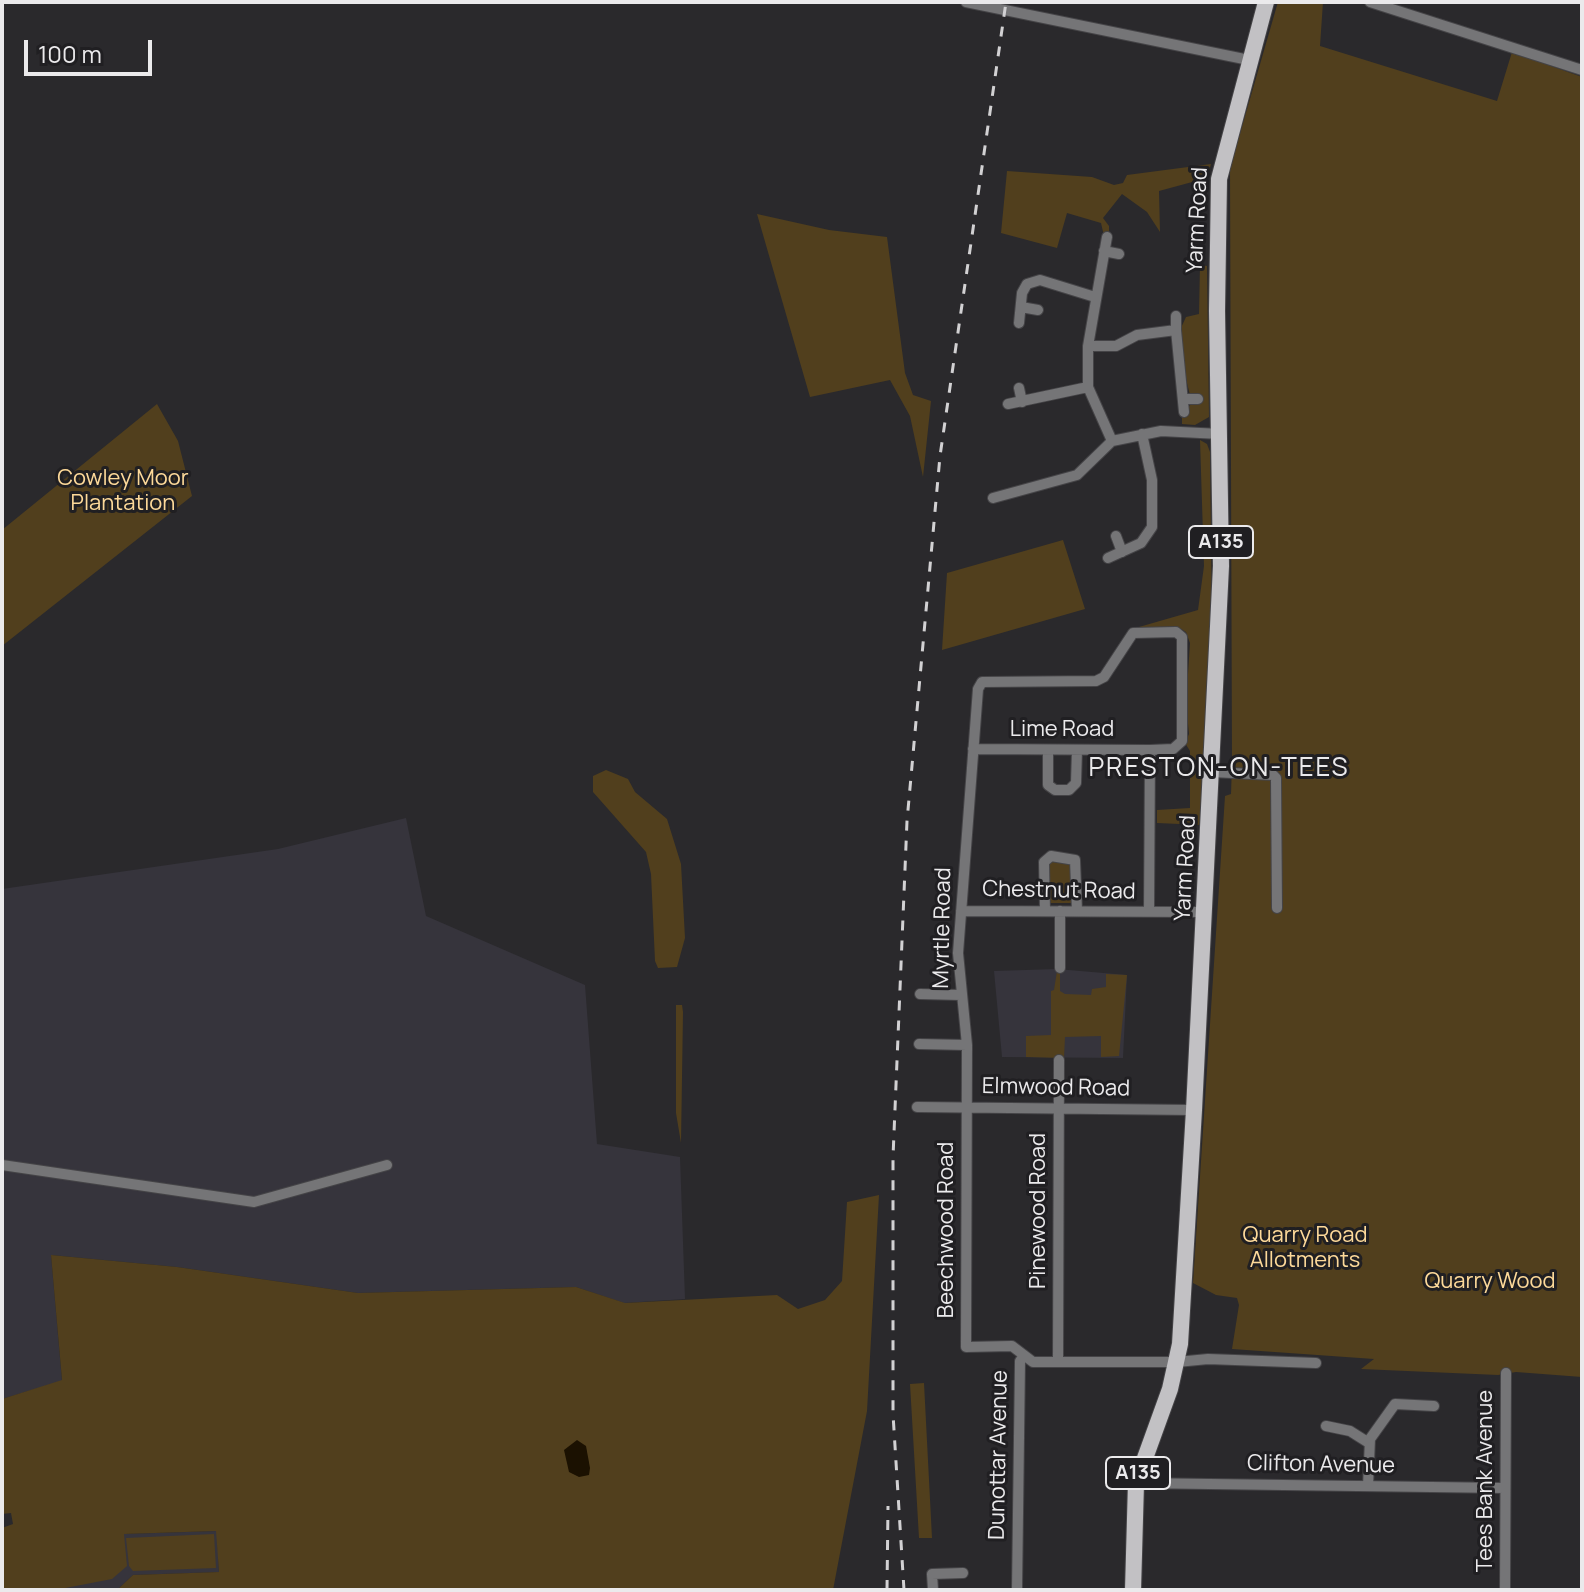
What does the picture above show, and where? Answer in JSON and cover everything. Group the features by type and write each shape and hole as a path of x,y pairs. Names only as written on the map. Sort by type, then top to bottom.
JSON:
{"main road":[{"name":"Yarm Road","path":"1133,1590 1136,1483 1177,1362 1194,1110 1221,566 1217,270 1219,179 1266,2"}],"street":[{"path":"966,2 1249,60"},
{"path":"1370,2 1582,70"},
{"path":"1107,237 1088,346 1088,387 1112,441"},
{"path":"1104,251 1119,254"},
{"path":"1019,323 1027,284 1040,280 1095,297"},
{"path":"1021,307 1038,310"},
{"path":"1176,316 1184,412"},
{"path":"1088,346 1116,346 1137,335 1176,330"},
{"path":"1008,404 1088,387"},
{"path":"1019,388 1022,402"},
{"path":"1184,399 1198,399"},
{"path":"993,498 1016,496 1077,475 1112,441 1161,431 1220,434"},
{"path":"1108,558 1141,543 1152,527 1152,480 1142,434"},
{"path":"1116,536 1122,552"},
{"name":"Myrtle Road","path":"967,1107 967,1045 958,953 978,689 982,682 1096,681 1104,677 1133,633 1179,634 1184,641 1182,741 1173,749 1150,750"},
{"name":"Lime Road","path":"973,749 1150,750"},
{"path":"1048,750 1048,785 1055,790 1069,790 1076,783 1077,750"},
{"path":"1149,912 1150,750"},
{"path":"1212,772 1273,775 1276,778 1277,908"},
{"path":"1045,911 1044,862 1051,856 1075,860 1077,911"},
{"name":"Chestnut Road","path":"961,911 1205,912"},
{"path":"1060,911 1060,968"},
{"path":"920,994 961,995"},
{"path":"919,1044 967,1045"},
{"name":"Pinewood Road","path":"1058,1361 1059,1060"},
{"name":"Elmwood Road","path":"917,1107 1194,1110"},
{"name":"Beechwood Road","path":"967,1107 966,1347 1012,1346 1024,1356"},
{"path":"2,1165 254,1202 387,1165"},
{"path":"1024,1356 1033,1362 1177,1362 1208,1359 1316,1363"},
{"name":"Dunottar Avenue","path":"1017,1590 1020,1361 1024,1356"},
{"name":"Tees Bank Avenue","path":"1505,1590 1506,1373"},
{"path":"1368,1486 1369,1443 1395,1404 1434,1406"},
{"path":"1326,1426 1350,1431 1369,1443"},
{"name":"Clifton Avenue","path":"1136,1483 1505,1488"},
{"path":"933,1590 932,1574 963,1573"}],"shaded area":[{"path":"406,818 426,916 585,985 597,1144 680,1157 685,1299 624,1303 576,1287 358,1293 177,1267 51,1255 62,1381 2,1399 2,889 278,849"},
{"path":"1057,969 1127,975 1123,1058 1002,1057 994,971"},
{"path":"577,1440 586,1446 590,1468 589,1475 579,1477 569,1472 564,1450"},
{"path":"217,1531 219,1572 133,1575 117,1590 2,1590 2,1556 124,1534"}],"green space":[{"path":"1278,2 1323,2 1320,46 1497,101 1512,52 1582,77 1582,1377 1516,1372 1498,1375 1361,1369 1374,1359 1232,1349 1239,1305 1237,1298 1216,1295 1193,1283 1225,796 1231,794 1232,764 1230,168"},
{"path":"1211,164 1207,178 1159,191 1160,232 1147,212 1122,194 1103,218 1109,226 1109,238 1104,236 1101,223 1067,213 1057,248 1001,233 1007,171 1092,177 1114,185 1123,183 1127,175"},
{"path":"757,214 829,230 887,237 905,373 913,395 931,401 923,477 910,416 890,380 810,397"},
{"path":"1200,265 1207,266 1209,417 1195,425 1182,424 1182,414 1192,403 1180,355 1180,330 1186,317 1199,314"},
{"name":"Cowley Moor Plantation","path":"157,404 178,441 192,496 2,646 2,530"},
{"path":"1200,440 1207,444 1210,452 1212,622 1202,825 1157,823 1157,810 1190,808 1190,751 1185,743 1189,734 1186,704 1190,643 1186,632 1178,627 1139,627 1198,610 1204,566"},
{"path":"1063,540 1085,609 942,650 947,573"},
{"path":"606,770 628,779 635,792 667,819 681,864 685,938 677,967 658,968 655,961 651,874 646,852 593,792 593,776"},
{"path":"1050,860 1071,864 1072,903 1049,903"},
{"path":"1057,971 1060,971 1060,991 1065,994 1091,995 1092,989 1106,987 1106,974 1127,975 1119,1056 1101,1057 1101,1036 1065,1037 1064,1058 1026,1057 1026,1036 1051,1035 1051,991 1054,990"},
{"path":"676,1005 682,1005 683,1012 681,1143 676,1113"},
{"path":"879,1195 867,1411 833,1590 117,1590 133,1575 219,1572 216,1531 124,1534 127,1566 112,1579 55,1590 2,1590 2,1528 13,1524 11,1513 2,1514 2,1399 62,1380 51,1255 177,1267 358,1293 576,1287 625,1303 777,1295 798,1309 825,1300 842,1281 847,1202"},
{"path":"924,1383 932,1538 919,1538 910,1384"},
{"path":"214,1534 216,1568 133,1571 129,1566 126,1538"}],"railway":[{"path":"904,1590 893,1414 893,1157 907,821 940,456 1006,2"},
{"path":"887,1590 888,1506"}],"district":[{"name":"PRESTON-ON-TEES","path":"1219,769"}],"park label":[{"name":"Quarry Road Allotments","path":"1305,1248"},
{"name":"Quarry Wood","path":"1490,1282"}]}
